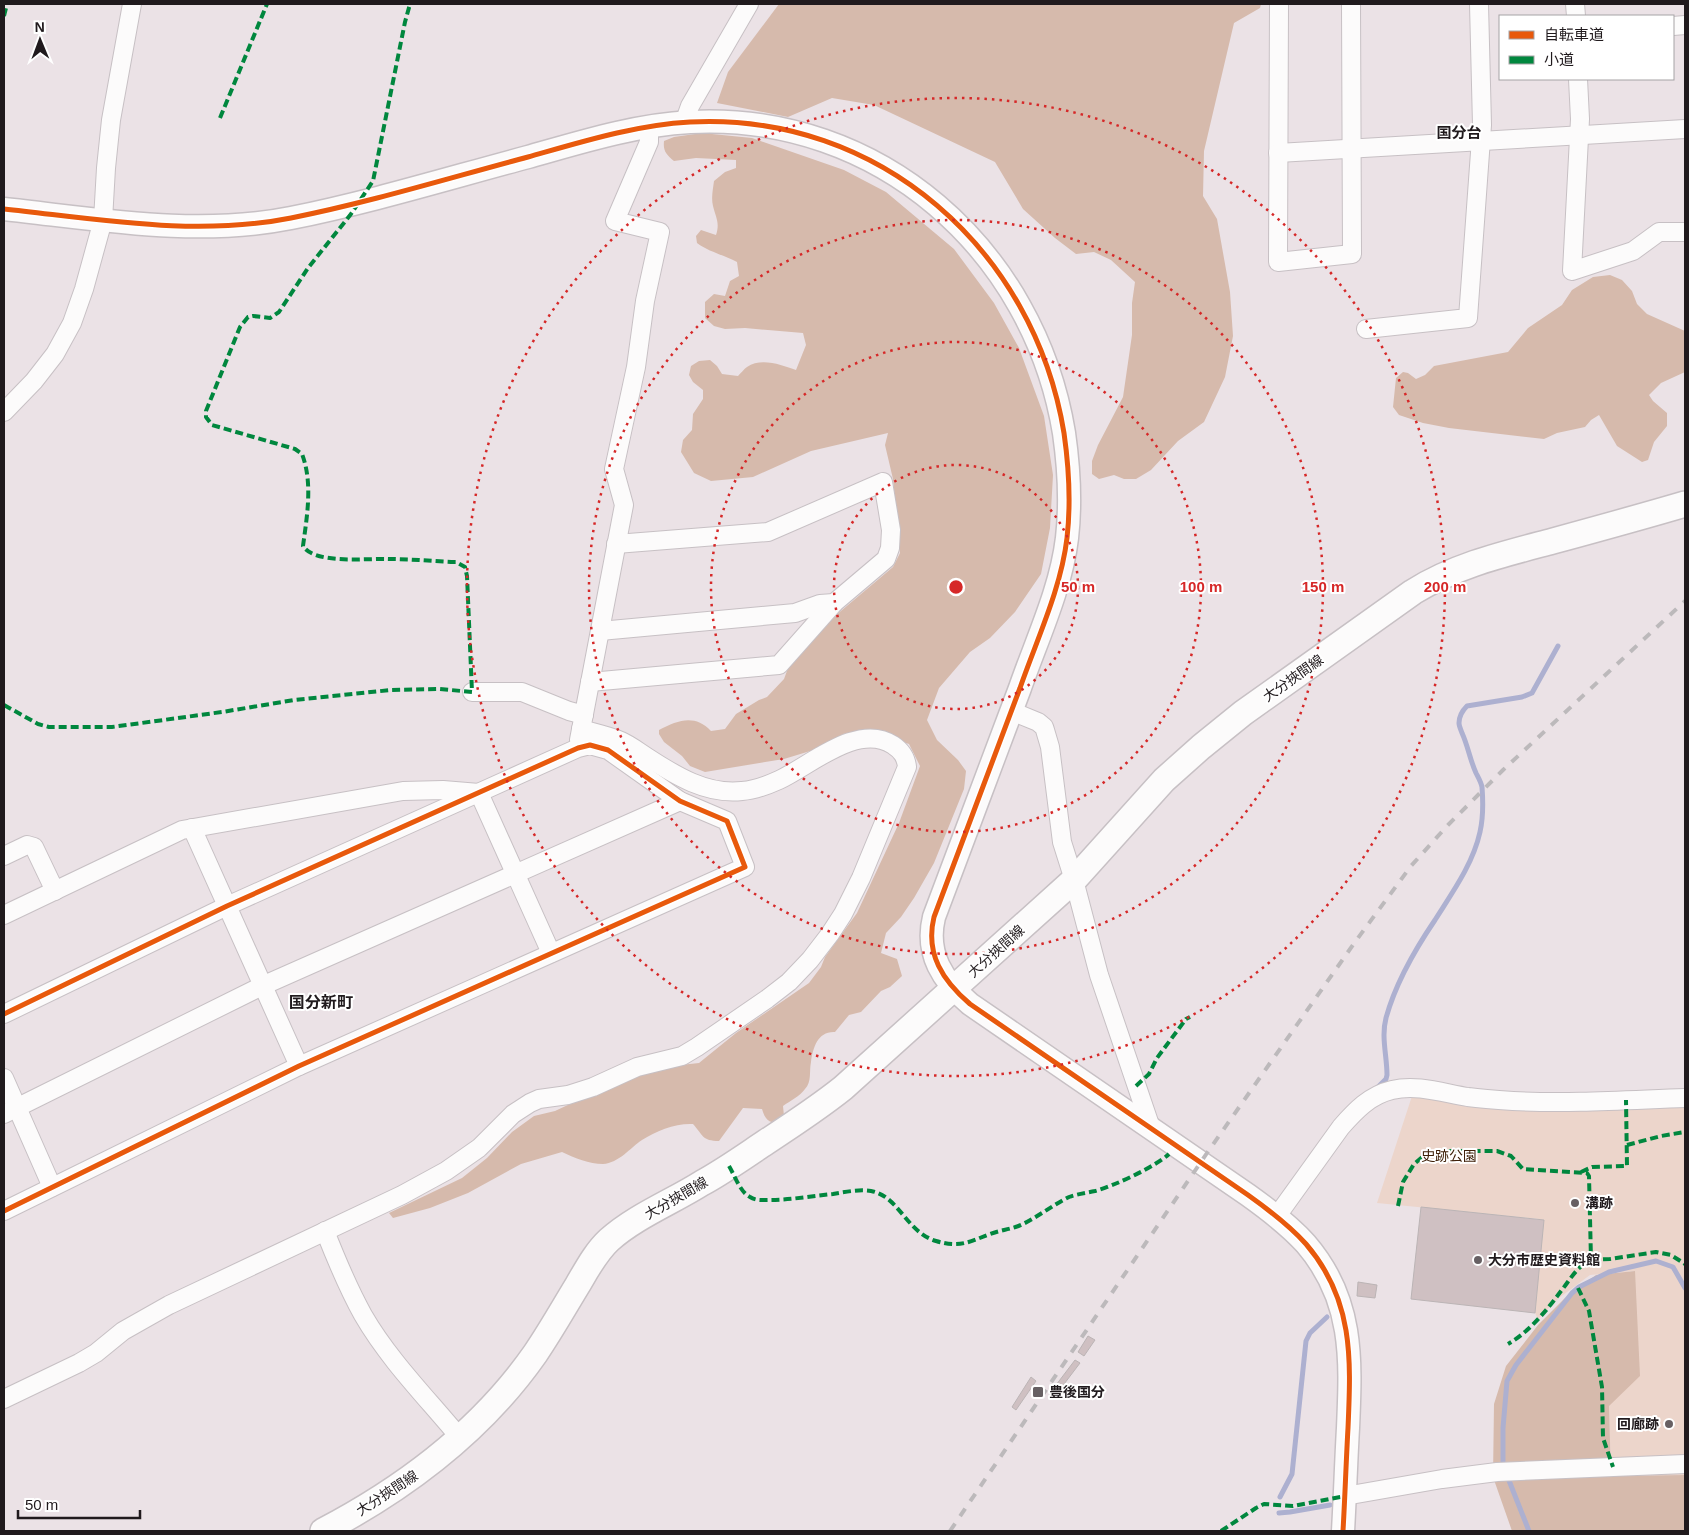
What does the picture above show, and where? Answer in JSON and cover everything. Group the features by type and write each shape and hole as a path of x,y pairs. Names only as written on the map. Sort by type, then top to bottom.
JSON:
{"main road":[{"name":"大分挾間線","path":"323,1531 368,1506 418,1473 460,1438 497,1401 517,1377 554,1324 588,1266 620,1230 710,1179 843,1088 1074,880 1164,780 1243,713 1420,588 1445,574 1484,559 1685,504"}],"street":[{"path":"4,412 34,381 61,344 78,307 103,220 111,120 132,4"},
{"path":"684,122 690,106 749,4"},
{"path":"1279,4 1278,262 1352,254 1351,4"},
{"path":"1366,329 1468,318 1482,125 1479,4"},
{"path":"1578,80 1579,135 1572,271 1633,252 1659,232 1685,232"},
{"path":"4,210 210,228 288,219 384,196 597,138 684,122 736,123 790,131 842,148 870,160 885,169 924,195 962,227 987,256 1020,305 1043,357 1060,413 1067,454 1069,499 1067,537 1060,574 1043,626 932,926 934,956 943,974 954,989 977,1009 1277,1216 1307,1245 1318,1260 1344,1316 1349,1344 1350,1380 1343,1531"},
{"path":"578,748 624,505 614,469 636,367 645,301 660,232 615,221 649,142 649,127"},
{"path":"1278,153 1685,129"},
{"path":"590,682 779,665 834,603 886,559 890,548 891,530 883,482 768,532 616,544"},
{"path":"600,631 796,613 820,604 834,603"},
{"path":"4,1400 79,1363 96,1353 123,1331 169,1305 402,1195 461,1161 479,1148 513,1114 530,1102 568,1095 637,1067 682,1056 779,990 810,960 843,914 864,870 906,767 904,754 898,748 878,738 862,739 837,748 766,786 743,791 721,792 697,785 623,742 583,722 568,711 522,692 472,692"},
{"path":"1011,711 1038,722 1044,727 1050,748 1062,842 1101,982 1151,1128"},
{"path":"4,1014 227,906 578,748 590,745 608,750 680,801 726,821 745,867 299,1066 4,1211"},
{"path":"4,915 182,830 403,791 443,790 479,793"},
{"path":"479,793 551,954"},
{"path":"10,1110 262,986 680,801"},
{"path":"192,828 299,1066"},
{"path":"4,856 27,845 34,847 55,891"},
{"path":"4,1078 10,1110 52,1187"},
{"path":"1277,1216 1341,1128 1360,1107 1372,1098 1391,1090 1413,1088 1468,1097 1514,1101 1553,1102 1685,1098"},
{"path":"325,1231 347,1284 372,1330 460,1438"},
{"path":"1345,1496 1442,1479 1497,1472 1685,1464"}],"green space":[{"name":"史跡公園","path":"1412,1096 1469,1105 1685,1105 1685,1475 1611,1476 1609,1406 1634,1271 1590,1275 1559,1298 1538,1319 1535,1313 1539,1219 1377,1203"}],"shaded area":[{"path":"779,4 1261,4 1260,8 1234,23 1204,151 1203,196 1217,219 1230,292 1233,336 1225,377 1204,422 1178,441 1151,470 1136,479 1124,479 1114,475 1099,479 1092,474 1092,461 1098,445 1123,397 1132,335 1132,303 1135,282 1111,260 1094,252 1076,254 1055,238 1023,209 995,162 874,105 832,98 788,117 717,103 728,72"},
{"path":"702,133 752,138 844,170 886,192 954,249 994,303 1019,348 1044,416 1053,475 1050,528 1041,574 1015,612 990,638 970,652 939,688 927,720 937,740 958,760 966,771 964,789 934,863 901,917 886,933 881,953 897,959 902,976 890,987 881,991 861,1012 849,1015 835,1032 829,1032 820,1037 813,1051 807,1086 800,1094 783,1106 784,1116 779,1123 768,1120 762,1109 743,1108 719,1141 706,1139 693,1124 687,1124 666,1128 653,1134 609,1163 587,1162 562,1152 521,1164 468,1193 430,1208 393,1218 389,1213 462,1178 487,1158 512,1132 534,1116 555,1111 615,1083 663,1067 699,1063 736,1033 809,983 821,967 825,957 857,913 899,823 920,766 909,744 866,730 843,734 820,748 784,759 705,772 690,766 682,756 664,742 659,734 659,730 686,720 699,722 711,731 725,729 736,714 767,697 784,679 791,660 816,632 893,567 900,553 893,479 885,445 888,433 811,451 753,477 711,481 694,473 681,452 683,440 692,430 693,414 703,399 703,390 693,382 689,375 691,366 699,361 710,360 722,374 738,376 747,367 765,362 796,370 806,345 803,333 745,328 725,329 714,326 705,318 705,302 714,294 725,296 730,281 739,276 737,262 697,243 696,236 701,230 716,235 718,224 712,200 714,181 725,172 736,168 736,160 696,158 674,161 664,147 664,141 674,137"},
{"path":"1610,275 1622,280 1632,291 1637,304 1647,314 1685,331 1685,372 1661,383 1649,395 1667,413 1667,426 1654,442 1648,460 1642,462 1617,446 1599,415 1585,427 1557,433 1544,439 1449,428 1423,423 1399,415 1393,407 1396,378 1403,372 1416,379 1425,375 1434,366 1508,352 1528,328 1562,305 1572,290 1593,277"},
{"path":"1635,1271 1640,1376 1609,1406 1611,1476 1685,1475 1685,1531 1512,1531 1493,1477 1494,1404 1506,1366 1538,1325 1565,1298 1596,1275"}],"building":[{"name":"大分市歴史資料館","path":"1421,1207 1544,1220 1535,1313 1411,1299"},
{"path":"1358,1282 1377,1285 1375,1298 1357,1296"},
{"path":"1088,1336 1095,1340 1084,1356 1078,1352"},
{"path":"1075,1360 1080,1363 1058,1392 1053,1389"},
{"path":"1031,1377 1036,1381 1016,1410 1012,1407"}],"waterway":[{"path":"1377,1088 1386,1079 1387,1075 1384,1039 1385,1025 1390,1005 1400,980 1467,867 1480,832 1483,810 1482,787 1459,724 1460,716 1467,706 1522,697 1532,693 1558,646"},
{"path":"1503,1466 1503,1428 1507,1381 1516,1365 1572,1293 1579,1287 1609,1272 1656,1261 1673,1267 1685,1288"},
{"path":"1280,1497 1292,1474 1306,1341 1310,1333 1327,1317"},
{"path":"1505,1478 1508,1478 1529,1531"},
{"path":"1279,1513 1330,1505"}],"railway":[{"path":"950,1531 1207,1153 1355,942 1411,866 1448,825 1503,770 1685,601"}],"marked path":[{"path":"4,16 7,4"},
{"path":"220,118 267,4"},
{"path":"4,705 38,724 49,727 112,727 294,700 391,690 440,689 472,692 465,567 456,562 343,559 319,556 309,552 303,546 308,488 302,454 295,449 212,425 206,417 206,411 240,327 248,317 270,318 279,312 308,268 351,214 373,181 410,4"},
{"path":"1136,1086 1149,1074 1157,1058 1186,1019 1190,1017"},
{"path":"1581,1172 1592,1167 1627,1166 1626,1100"},
{"path":"1627,1145 1685,1132"},
{"path":"1398,1206 1403,1182 1414,1164 1426,1154 1448,1151 1497,1151 1511,1156 1523,1169 1587,1173 1589,1176 1591,1260 1578,1270 1537,1320 1508,1344"},
{"path":"729,1166 746,1195 755,1199 785,1199 862,1190 871,1191 881,1194 889,1200 917,1230 926,1236 936,1241 958,1244 1019,1226 1069,1197 1103,1189 1123,1181 1154,1165 1169,1154"},
{"path":"1591,1260 1656,1252 1671,1255 1685,1264"},
{"path":"1578,1288 1589,1311 1602,1387 1603,1438 1613,1467"},
{"path":"1221,1531 1264,1504 1293,1506 1345,1496"}],"cycle path":[{"path":"4,209 147,224 219,226 255,223 291,218 351,205 629,130 690,122 759,125 824,141 883,168 937,205 982,252 1019,306 1047,367 1064,433 1069,499 1067,538 1060,576 1041,632 934,917 932,930 934,955 944,976 970,1004 1264,1206 1306,1244 1322,1265 1341,1309 1349,1354 1349,1403 1343,1531"},
{"path":"4,1014 227,906 578,748 590,745 608,750 680,801 727,821 745,867 299,1066 4,1211"}],"place":[{"name":"溝跡","path":"1575,1203"},
{"name":"大分市歴史資料館","path":"1478,1260"},
{"name":"豊後国分","path":"1038,1392"},
{"name":"回廊跡","path":"1669,1424"}],"district":[{"name":"国分台","path":"1459,133"},
{"name":"国分新町","path":"321,1002"}]}
